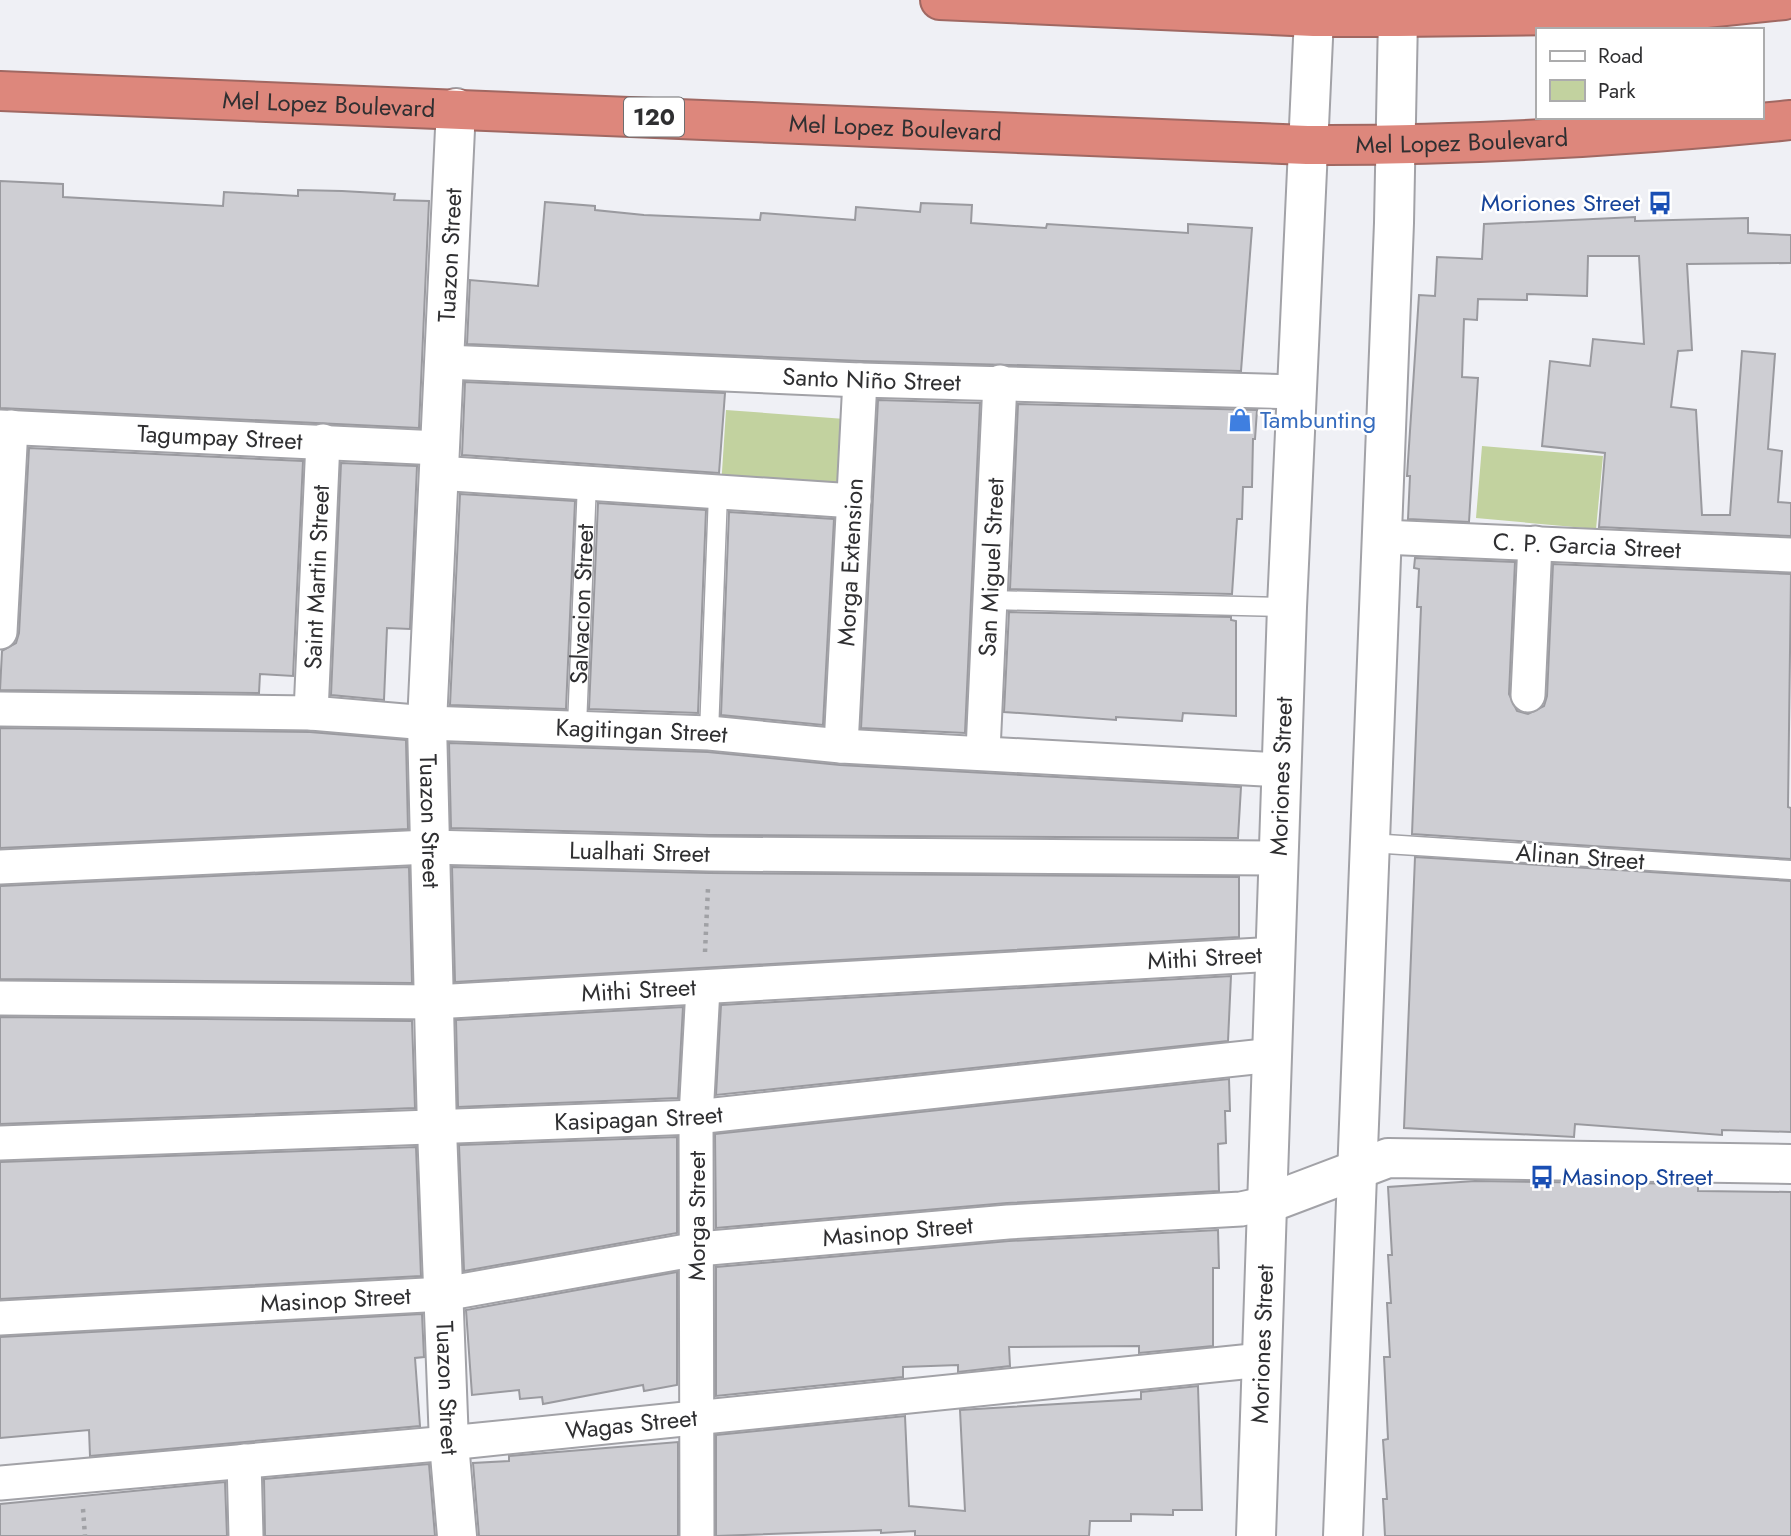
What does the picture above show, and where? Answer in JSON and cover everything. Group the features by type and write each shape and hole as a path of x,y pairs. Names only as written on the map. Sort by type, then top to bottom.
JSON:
{"highway":[{"path":"940,0 1648,14 1784,0"},
{"name":"Mel Lopez Boulevard","path":"0,90 1307,145 1397,146 1647,134 1791,120"}],"main road":[{"name":"Moriones Street","path":"1256,1536 1287,607 1314,8"},
{"path":"1343,1536 1397,146 1398,8"},
{"name":"Tuazon Street","path":"456,108 427,723 437,1129 449,1443 457,1536"},
{"name":"Masinop Street","path":"1269,1203 1388,1158 1791,1164"}],"street":[{"name":"Santo Niño Street","path":"445,362 860,380 1297,392"},
{"name":"Morga Extension","path":"841,746 860,380"},
{"name":"San Miguel Street","path":"983,751 1000,382"},
{"name":"Tagumpay Street","path":"5,427 323,441 439,461"},
{"path":"0,632 5,427"},
{"name":"Saint Martin Street","path":"311,713 323,441"},
{"path":"439,461 587,483 718,494 854,501"},
{"name":"C. P. Garcia Street","path":"1382,537 1791,555"},
{"path":"1528,695 1535,543"},
{"name":"Kagitingan Street","path":"0,709 311,713 427,723 577,726 709,733 841,746 983,751 1281,770"},
{"name":"Lualhati Street","path":"0,867 428,847 709,854 1279,858"},
{"name":"Mithi Street","path":"0,998 434,1002 1277,954"},
{"name":"Morga Street","path":"696,1536 696,1117 703,988"},
{"name":"Kasipagan Street","path":"0,1143 437,1129 696,1117 1274,1055"},
{"name":"Masinop Street","path":"0,1318 444,1294 698,1249 1008,1222 1241,1209 1269,1203"},
{"name":"Wagas Street","path":"0,1483 449,1443 1262,1360"},
{"path":"244,1461 246,1536"}],"lane":[{"name":"Salvacion Street","path":"577,726 587,483"},
{"path":"709,733 718,494"},
{"path":"991,600 1287,607"},
{"name":"Alinan Street","path":"1370,844 1791,870"}],"path":[{"path":"703,988 709,854"}],"green space":[{"path":"726,410 845,419 839,495 721,487"},
{"path":"1482,446 1603,456 1596,529 1476,518"}],"building":[{"path":"0,181 63,184 63,197 223,206 224,192 298,196 298,190 395,194 394,200 429,201 419,428 0,408"},
{"path":"545,202 595,206 595,210 644,215 760,220 761,213 855,220 856,207 920,212 921,203 972,205 971,223 1046,228 1047,224 1188,233 1188,224 1252,228 1241,371 861,361 467,344 470,280 538,286"},
{"path":"1635,217 1635,221 1748,218 1748,233 1791,235 1791,263 1687,264 1692,350 1678,351 1671,407 1696,410 1702,515 1730,515 1742,351 1775,354 1768,449 1782,451 1778,502 1791,503 1791,536 1599,527 1605,453 1542,446 1550,361 1590,366 1593,339 1644,344 1639,256 1588,256 1587,296 1527,294 1527,300 1478,299 1477,320 1464,319 1462,377 1478,378 1469,522 1408,519 1410,476 1407,476 1419,295 1435,296 1437,257 1482,259 1484,224"},
{"path":"465,382 725,393 719,473 462,455"},
{"path":"878,400 980,403 965,733 861,728"},
{"path":"1018,404 1257,410 1253,439 1252,487 1243,487 1242,519 1237,519 1232,594 1010,589"},
{"path":"29,448 303,461 293,676 260,674 259,693 0,690 2,651 16,643 19,633"},
{"path":"341,463 417,466 410,629 387,628 384,700 331,695"},
{"path":"460,494 575,501 566,709 450,705"},
{"path":"598,503 706,510 698,713 589,709"},
{"path":"729,512 834,519 823,725 721,715"},
{"path":"1415,558 1515,562 1509,694 1517,711 1528,714 1544,706 1547,696 1553,564 1791,574 1788,807 1791,808 1791,859 1412,834 1421,607 1417,607 1419,569 1414,568"},
{"path":"1009,612 1231,617 1231,620 1236,621 1236,716 1183,713 1182,721 1116,717 1116,720 1004,712"},
{"path":"0,728 310,732 406,740 408,829 0,848"},
{"path":"449,743 708,752 840,765 1241,787 1238,838 709,835 451,828"},
{"path":"1415,857 1791,881 1791,1132 1722,1130 1722,1135 1575,1124 1574,1137 1404,1128"},
{"path":"409,867 412,983 0,979 0,886"},
{"path":"452,867 709,873 1239,877 1239,937 455,982"},
{"path":"1231,976 1228,1041 716,1095 721,1005"},
{"path":"683,1007 678,1098 458,1107 456,1020"},
{"path":"0,1017 412,1021 415,1108 0,1124"},
{"path":"1229,1079 1230,1111 1225,1111 1226,1143 1218,1144 1219,1191 1007,1203 716,1228 715,1134"},
{"path":"677,1137 677,1233 464,1271 459,1145"},
{"path":"416,1147 421,1276 0,1299 0,1162"},
{"path":"1475,1181 1698,1184 1698,1191 1791,1192 1791,1536 1385,1536 1383,1499 1387,1499 1383,1440 1388,1439 1384,1357 1390,1357 1387,1303 1391,1303 1388,1255 1392,1255 1388,1187"},
{"path":"1218,1230 1219,1268 1213,1268 1213,1346 1139,1353 1139,1346 1009,1347 1010,1366 958,1372 958,1365 903,1367 903,1377 716,1396 716,1267 1009,1241"},
{"path":"677,1272 677,1385 644,1391 643,1385 543,1404 542,1397 520,1399 519,1390 472,1395 466,1310"},
{"path":"422,1314 424,1357 415,1358 420,1426 90,1456 89,1430 0,1438 0,1337"},
{"path":"1198,1386 1202,1510 1173,1510 1173,1515 1131,1514 1131,1521 1090,1521 1089,1536 915,1536 915,1531 881,1533 881,1530 716,1536 716,1435 905,1416 909,1506 965,1511 960,1410 1141,1399 1141,1392"},
{"path":"678,1442 678,1536 479,1536 473,1463 509,1461 509,1456"},
{"path":"429,1464 435,1536 265,1536 264,1479"},
{"path":"225,1482 227,1536 0,1536 0,1504"}],"place":[{"name":"Moriones Street","path":"1660,203"},
{"name":"Tambunting","path":"1240,420"},
{"name":"Masinop Street","path":"1542,1177"}]}
